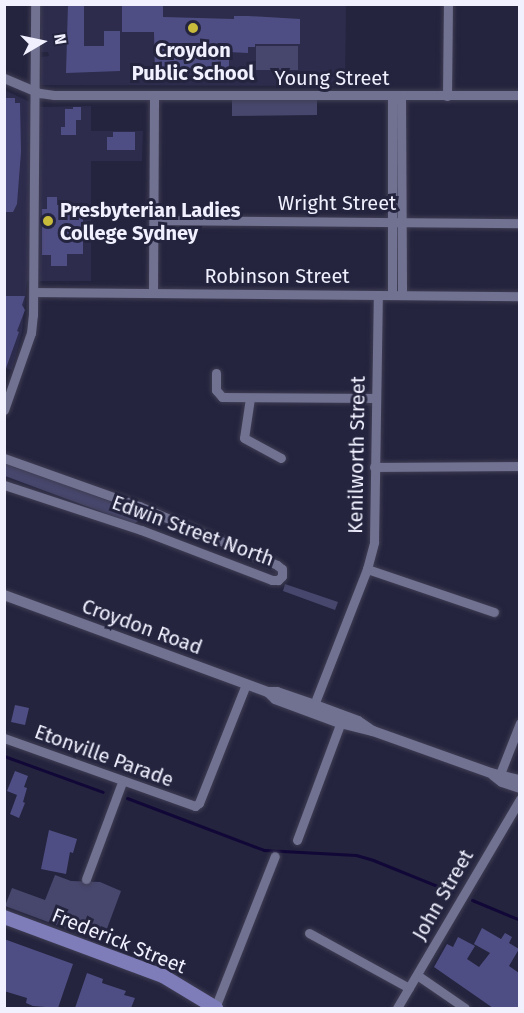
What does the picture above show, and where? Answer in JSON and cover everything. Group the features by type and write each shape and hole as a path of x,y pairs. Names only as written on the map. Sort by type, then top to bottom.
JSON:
{"main road":[{"name":"Frederick Street","path":"4,917 163,976 215,1008"}],"street":[{"path":"4,410 31,333 34,292 35,4"},
{"path":"447,96 448,4"},
{"name":"Young Street","path":"4,78 50,95 519,95"},
{"path":"153,293 154,96"},
{"path":"397,96 397,295"},
{"name":"Wright Street","path":"154,220 519,223"},
{"name":"Robinson Street","path":"34,292 519,296"},
{"name":"Kenilworth Street","path":"313,709 367,569 374,542 378,295"},
{"path":"216,373 218,395 250,398 375,398"},
{"path":"250,398 244,438 280,458"},
{"name":"Edwin Street North","path":"4,458 139,506 277,565 282,569 282,576 278,580 272,580 141,530 4,485"},
{"path":"374,467 519,466"},
{"path":"367,569 494,612"},
{"name":"Croydon Road","path":"4,595 267,692 277,692 313,709 496,776 519,788"},
{"name":"Etonville Parade","path":"4,738 190,807 199,803 246,684"},
{"path":"297,840 341,719"},
{"path":"496,776 519,723"},
{"name":"Croydon Road","path":"496,776 519,780"},
{"path":"86,879 122,782"},
{"name":"John Street","path":"397,1008 519,799"},
{"path":"215,1008 275,856"},
{"path":"309,933 409,988"},
{"path":"417,975 465,1008"}],"shaded area":[{"name":"Croydon Public School","path":"41,5 346,5 345,86 41,85 41,57 49,56 48,52 41,52"},
{"path":"256,46 298,46 298,70 256,70"},
{"name":"Presbyterian Ladies College Sydney","path":"4,90 41,107 91,106 91,131 143,131 142,161 91,161 91,281 27,281 22,331 12,370 4,368"},
{"path":"317,98 317,115 232,116 232,99"},
{"path":"4,462 128,508 137,514 138,521 134,524 5,476"},
{"path":"285,584 338,602 335,610 283,591"},
{"path":"55,875 71,881 100,882 121,891 102,942 5,906 12,888 45,900"}],"building":[{"path":"68,4 84,4 84,46 104,46 104,31 120,31 120,71 66,73"},
{"path":"122,4 163,4 163,17 234,19 234,16 248,16 300,19 300,44 255,44 255,47 248,47 248,53 229,52 229,72 182,72 182,75 155,75 154,32 122,32"},
{"path":"4,98 15,98 15,103 20,103 21,152 17,204 13,212 4,212"},
{"path":"73,107 81,107 81,120 76,120 76,135 61,135 61,127 65,127 65,109 73,109"},
{"path":"113,132 135,132 135,150 107,150 107,137 113,137"},
{"path":"47,197 57,197 57,205 66,205 66,211 83,211 83,254 67,254 67,266 51,266 51,255 42,255 42,209 47,209"},
{"path":"4,296 25,296 22,305 25,310 5,371"},
{"path":"15,705 29,708 25,725 11,722"},
{"path":"15,771 28,776 24,787 27,788 23,802 25,803 19,818 10,814 17,795 7,791"},
{"path":"49,830 77,839 73,853 70,852 66,874 41,869"},
{"path":"482,928 501,939 505,933 512,937 509,943 519,949 509,966 519,973 519,1008 493,1008 434,967 447,944 453,947 458,937 475,946 467,959 479,967 490,953 474,944"},
{"path":"4,939 73,964 58,1008 33,1006 26,1003 27,998 4,991"},
{"path":"87,973 103,979 102,983 126,991 124,995 135,998 131,1008 75,1008"}],"waterway":[{"path":"4,756 103,792"},
{"path":"127,798 264,850 356,855 452,892"},
{"path":"472,900 520,920"}],"place":[{"name":"Croydon Public School","path":"193,28"},
{"name":"Presbyterian Ladies College Sydney","path":"48,221"}]}
